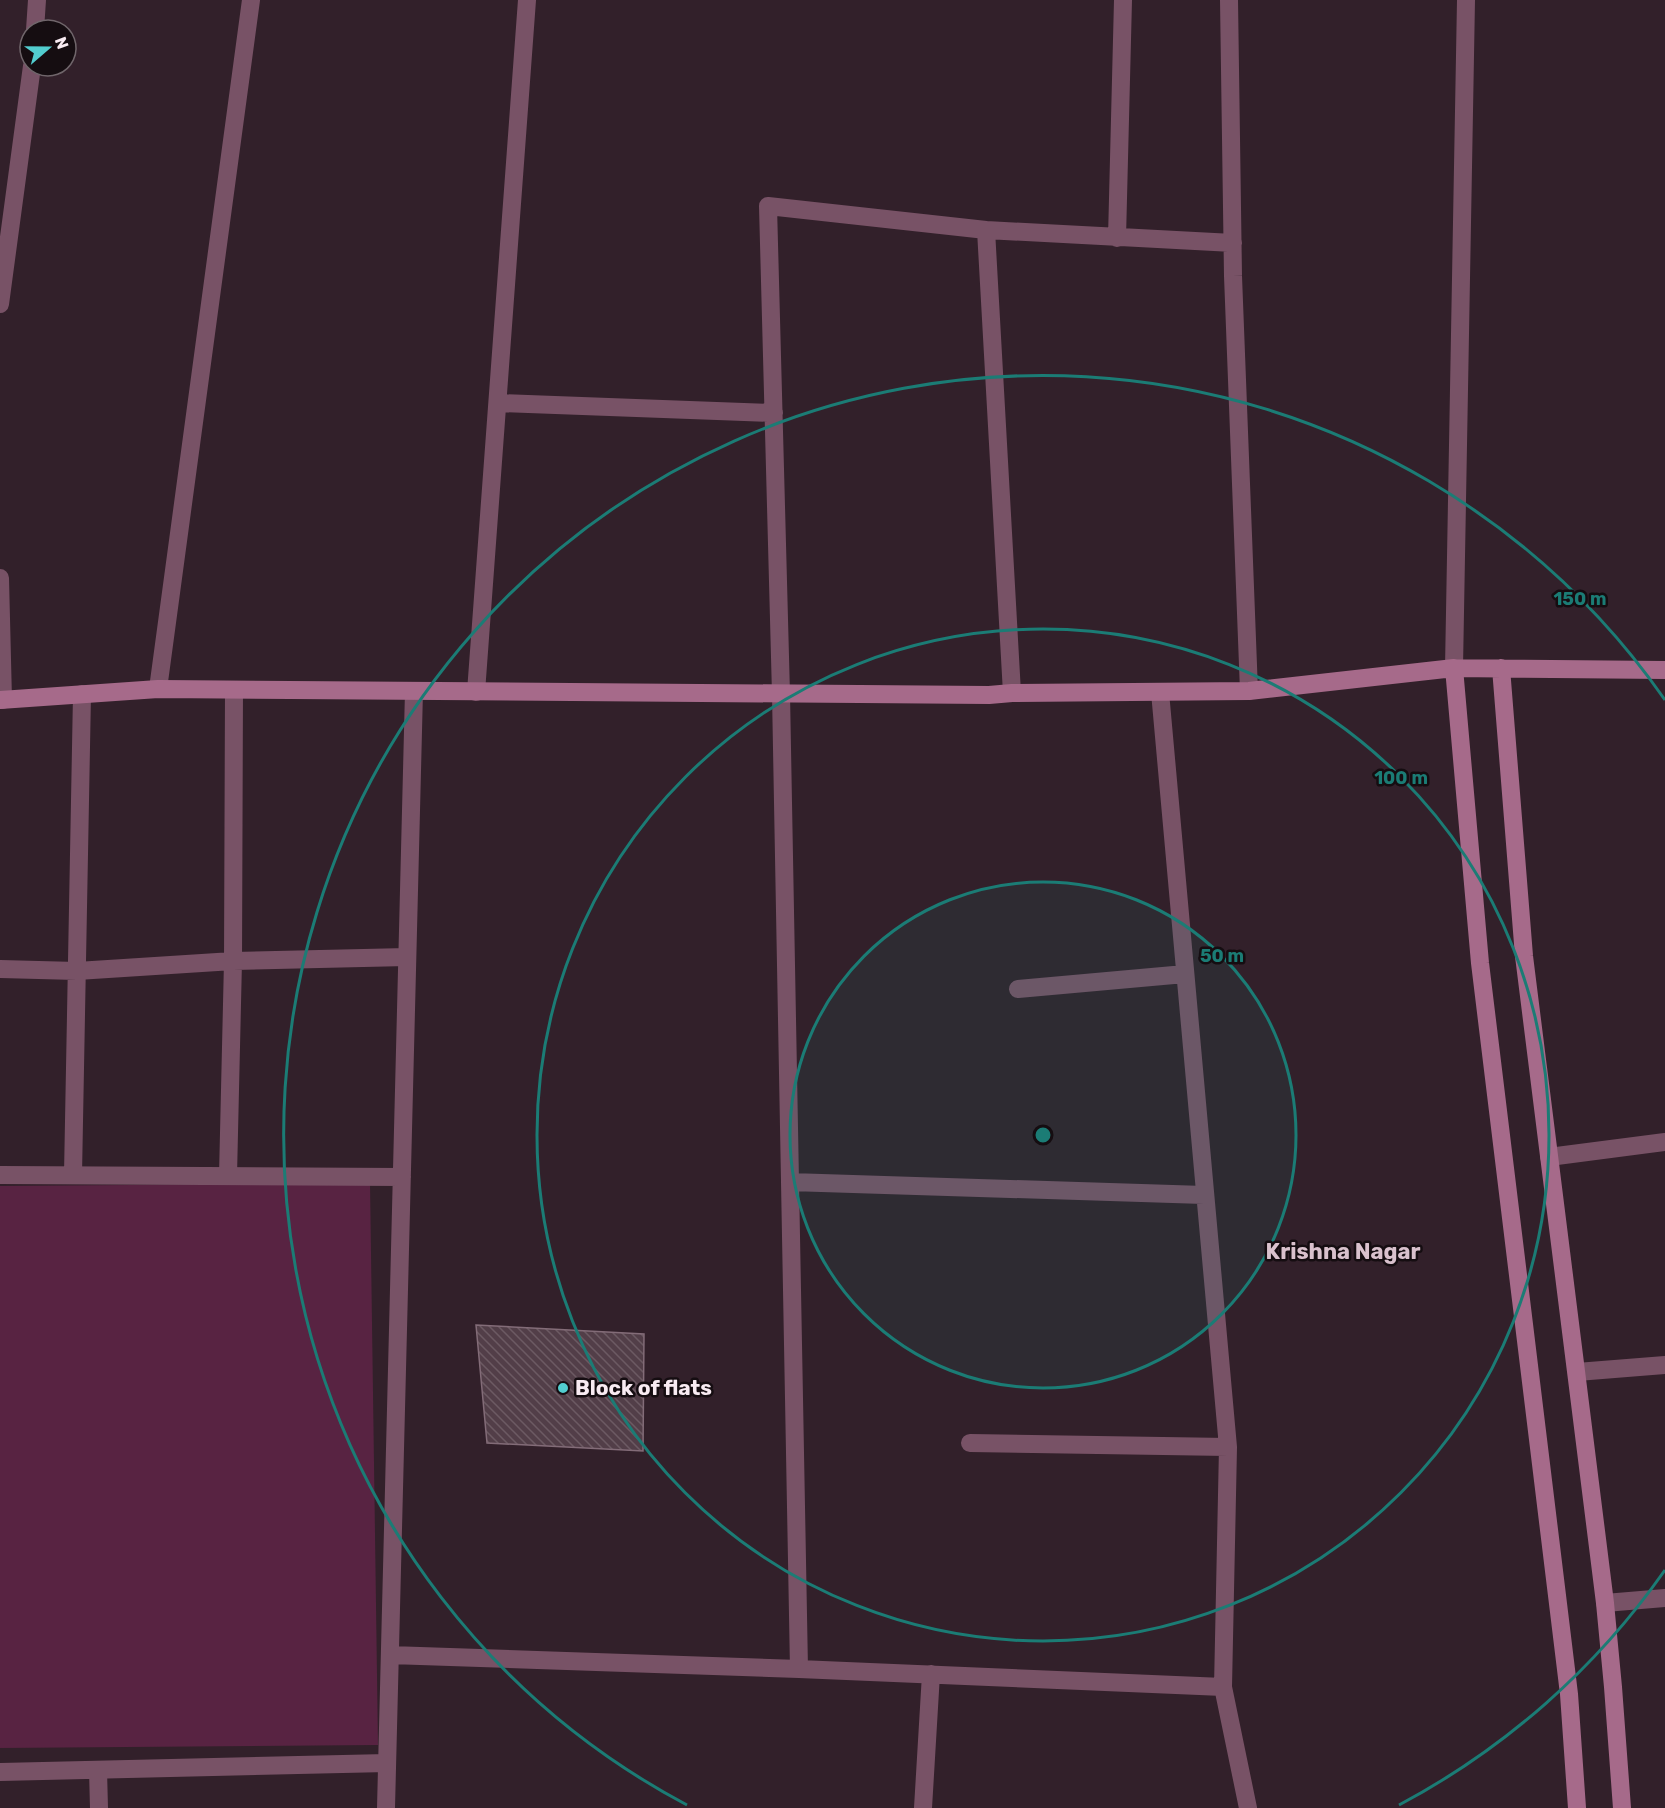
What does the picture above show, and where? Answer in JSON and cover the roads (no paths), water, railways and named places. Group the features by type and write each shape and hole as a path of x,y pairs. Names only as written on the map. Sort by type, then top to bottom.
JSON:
{"street":[{"path":"36,18 37,0"},
{"path":"158,689 251,0"},
{"path":"476,692 527,0"},
{"path":"1117,238 1123,0"},
{"path":"1229,0 1233,243 1249,691"},
{"path":"1466,0 1454,668 1480,963 1569,1694 1577,1808"},
{"path":"0,304 30,78"},
{"path":"799,1669 781,694 768,206 986,230 1233,243"},
{"path":"986,230 1012,693"},
{"path":"498,403 774,413"},
{"path":"0,578 1,700 158,689 989,696 1012,693 1249,691 1454,668 1665,670"},
{"path":"1501,668 1524,956 1605,1603 1622,1808"},
{"path":"228,1176 233,961 234,690"},
{"path":"386,1808 414,691"},
{"path":"1160,692 1228,1447 1223,1687 1248,1808"},
{"path":"73,1176 82,694"},
{"path":"0,969 77,970 233,961 407,957"},
{"path":"1018,989 1185,974"},
{"path":"1549,1157 1665,1142"},
{"path":"0,1175 402,1177"},
{"path":"790,1182 1204,1195"},
{"path":"1577,1372 1665,1365"},
{"path":"970,1443 1228,1447"},
{"path":"1605,1603 1665,1598"},
{"path":"390,1655 1223,1687"},
{"path":"922,1808 931,1674"},
{"path":"0,1772 387,1763"},
{"path":"98,1770 99,1808"}],"place":[{"name":"Block of flats","path":"563,1388"}],"district":[{"name":"Krishna Nagar","path":"1343,1251"}]}
